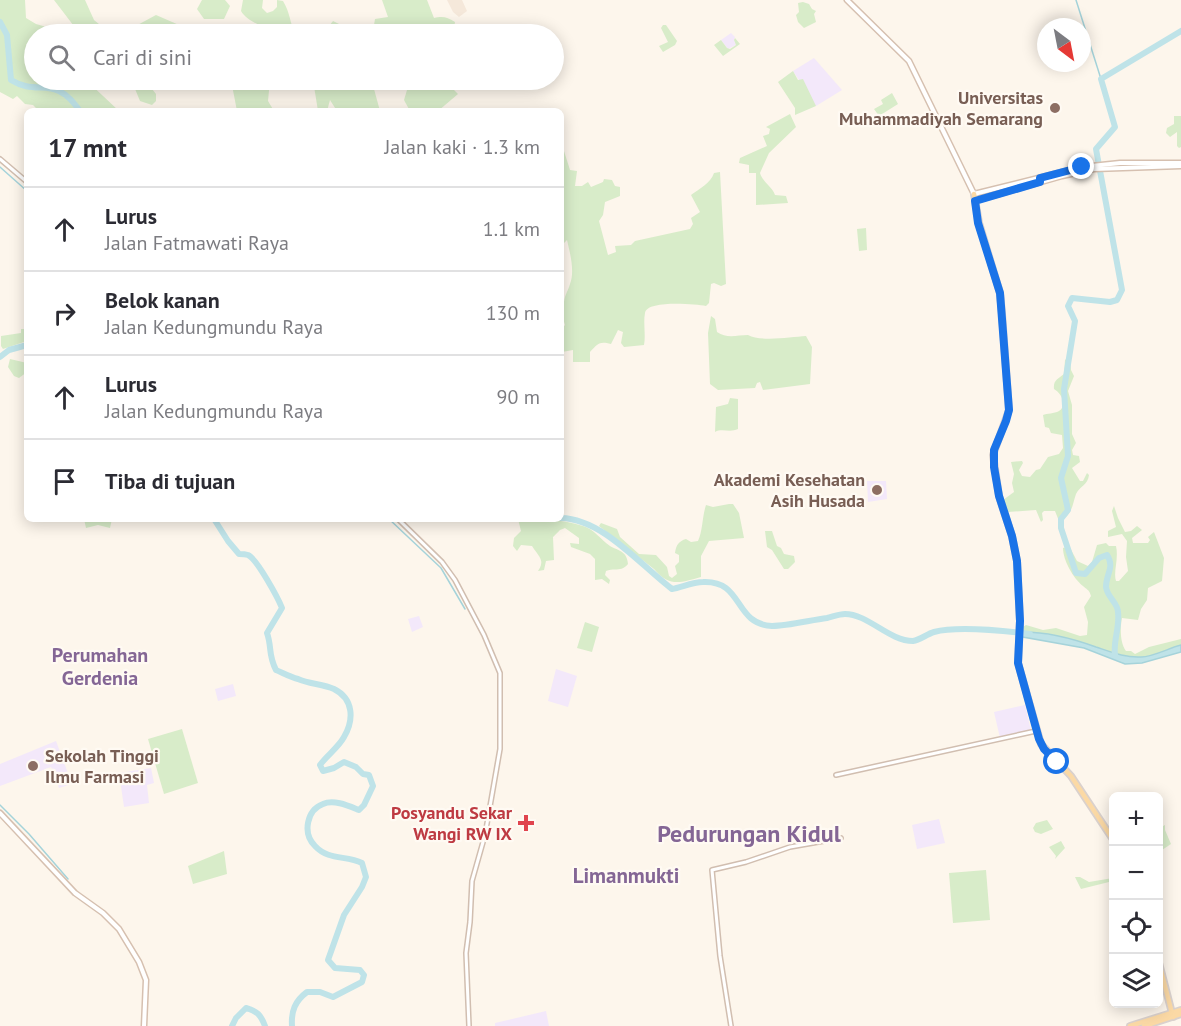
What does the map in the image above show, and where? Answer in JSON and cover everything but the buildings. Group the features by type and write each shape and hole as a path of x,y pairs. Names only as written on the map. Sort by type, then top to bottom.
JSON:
{"main road":[{"path":"847,0 909,61 974,194 978,223 1000,293 1009,410 994,450 993,461 999,496 1015,548 1019,575 1018,663 1036,731 1044,749 1071,776 1109,835"},
{"path":"975,201 1061,173 1094,167 1181,165"},
{"path":"974,194 1009,189"},
{"path":"0,813 75,893 119,929 139,962 146,980 144,1026"},
{"path":"1163,981 1171,1015"},
{"path":"1163,990 1171,1015"},
{"path":"1130,1026 1181,1012"},
{"path":"1144,1026 1171,1015"}],"street":[{"path":"0,159 24,179"},
{"path":"401,522 442,562 455,580 484,635 500,673 500,749 485,838 472,881 466,953 469,1026"},
{"path":"836,775 1036,731"},
{"path":"731,1026 720,956 712,870 746,862 793,846 841,838"}],"shaded area":[{"path":"447,0 462,0 467,11 459,17 453,12"},
{"path":"731,33 735,37 736,45 728,49 721,40"},
{"path":"814,58 842,90 816,106 793,71"},
{"name":"Akademi Kesehatan Asih Husada","path":"867,481 886,481 887,499 868,502"},
{"path":"419,616 423,627 412,632 408,619"},
{"path":"556,669 577,676 568,707 548,701"},
{"path":"233,684 236,696 218,701 215,689"},
{"path":"1025,705 1031,731 1000,738 994,712"},
{"name":"Sekolah Tinggi Ilmu Farmasi","path":"56,741 72,784 59,788 51,767 0,786 0,764"},
{"path":"151,768 154,783 147,785 149,803 124,807 119,773"},
{"path":"939,819 945,843 917,849 912,825"},
{"path":"546,1011 549,1026 495,1026 495,1023"}],"green space":[{"path":"0,0 25,0 26,18 36,24 24,24 24,90 97,90 116,108 36,108 25,104 17,96 13,99 0,92"},
{"path":"54,0 85,0 94,20 99,24 72,24"},
{"path":"202,0 225,0 230,6 224,19 204,19 197,9"},
{"path":"243,0 263,0 262,8 267,13 277,7 277,0 283,1 292,24 257,24 241,11"},
{"path":"382,0 427,0 434,18 442,17 455,22 455,24 374,24 375,19 388,17"},
{"path":"803,2 816,11 814,14 816,22 804,28 798,22 796,15 799,12 798,3"},
{"path":"156,15 177,24 139,24"},
{"path":"666,25 677,41 675,45 663,52 659,46 668,42 661,28"},
{"path":"735,38 740,44 723,56 714,45 721,40 730,49 736,45"},
{"path":"793,71 798,80 803,79 816,106 795,115 795,108 778,82"},
{"path":"135,90 153,90 156,94 156,101 152,105 140,101"},
{"path":"233,90 269,90 268,101 272,108 236,108"},
{"path":"315,90 374,90 379,108 335,108 330,100 328,108 318,108"},
{"path":"407,90 454,90 458,94 442,108 408,108 404,100"},
{"path":"892,93 898,104 879,116 874,109 883,104 881,100"},
{"path":"790,114 796,127 769,153 760,173 775,195 786,196 788,203 756,205 756,173 749,173 749,165 739,163 740,158 767,146 763,136 769,134 770,129 766,127"},
{"path":"1174,116 1181,116 1181,147 1179,148 1177,132 1170,137 1166,133 1167,128 1174,124"},
{"path":"564,151 570,170 577,171 575,186 582,186 588,182 591,187 603,182 604,179 612,180 615,186 620,187 620,196 605,202 603,215 599,221 608,255 616,252 615,246 631,245 635,241 690,229 693,224 691,218 700,212 691,195 708,183 714,173 720,172 726,284 721,286 711,284 709,303 706,306 672,304 648,309 644,317 644,345 624,347 621,343 623,332 618,330 611,344 599,344 590,352 590,362 573,362 573,350 564,352 564,302 572,273 567,240 564,243"},
{"path":"866,228 867,250 859,251 857,229"},
{"path":"711,316 715,319 717,332 725,335 748,335 768,339 806,336 812,347 810,384 763,390 760,382 755,388 718,390 710,384 708,333"},
{"path":"21,329 24,329 24,342 3,349 1,336 21,333"},
{"path":"1070,356 1074,376 1068,391 1072,405 1072,434 1076,443 1072,450 1073,455 1079,456 1080,462 1072,468 1080,481 1083,481 1087,473 1089,475 1076,494 1067,516 1059,521 1055,511 1044,511 1041,522 1036,510 1008,512 1003,500 1014,492 1011,462 1022,461 1019,470 1022,476 1030,477 1040,469 1048,457 1059,454 1063,448 1062,435 1051,433 1049,428 1045,427 1043,415 1057,412 1063,406 1059,393 1054,389 1054,384 1064,374 1065,360"},
{"path":"10,359 24,362 24,374 19,378 14,376 8,367"},
{"path":"730,398 738,399 738,429 715,432 716,407 728,404"},
{"path":"733,504 739,513 744,538 709,541 701,556 701,577 681,582 670,581 659,575 599,526 601,523 617,529 620,537 639,554 656,555 667,567 669,576 672,578 677,574 675,566 679,562 679,555 675,553 677,546 686,539 691,542 698,541 706,505 713,507"},
{"path":"1114,506 1125,532 1137,526 1142,530 1132,538 1133,543 1148,543 1150,540 1148,537 1154,532 1164,558 1162,581 1148,588 1147,600 1138,620 1122,618 1121,635 1124,648 1135,654 1149,647 1181,639 1181,645 1151,656 1135,657 1060,636 1023,632 1023,627 1026,625 1043,630 1056,628 1080,636 1087,635 1088,622 1084,607 1091,596 1069,569 1063,548 1069,546 1077,561 1088,566 1092,562 1097,545 1106,543 1109,546 1116,546 1115,577 1116,581 1119,581 1128,571 1127,541 1122,534 1108,537 1108,531 1116,527 1112,511"},
{"path":"85,522 111,522 110,528 98,525 86,528"},
{"path":"519,522 564,522 587,527 624,554 628,564 620,569 606,571 605,575 610,580 609,584 602,579 595,580 595,559 590,554 571,547 570,543 579,544 579,538 565,528 553,537 554,560 546,561 544,570 538,571 541,561 532,546 521,545 517,551 513,546 514,538 521,531"},
{"path":"765,531 772,531 777,546 784,554 794,556 795,562 788,569 784,569 772,550 767,547"},
{"path":"585,622 599,627 592,652 577,648"},
{"path":"182,729 198,783 164,794 148,739"},
{"path":"1047,820 1053,829 1041,834 1035,832 1033,828 1036,823"},
{"path":"1165,825 1171,844 1163,849 1163,846 1163,826"},
{"path":"1061,841 1065,848 1055,859 1056,856 1049,847"},
{"path":"224,851 227,874 193,884 188,866"},
{"path":"986,870 990,920 953,923 949,873"},
{"path":"1075,877 1089,882 1109,879 1109,882 1081,889"}],"water":[{"path":"1023,632 1060,636 1130,657 1151,656 1181,645 1181,652 1142,663 1125,664 1084,648 1023,637"}],"waterway":[{"path":"1076,0 1101,79"},
{"path":"0,22 7,35 11,80 24,86"},
{"path":"1115,655 1118,609 1106,587 1110,567 1109,559 1107,555 1099,558 1085,574 1076,573 1061,528 1061,519 1068,510 1061,478 1068,456 1064,389 1075,321 1068,306 1072,298 1110,302 1117,300 1122,290 1096,149 1115,127 1101,79 1181,31"},
{"path":"56,90 68,97 78,108"},
{"path":"0,167 24,188"},
{"path":"0,357 9,350 24,346"},
{"path":"564,518 577,520 606,535 672,589 703,582 716,583 726,588 751,618 772,626 845,614 862,618 895,637 913,641 934,632 955,629 1030,634"},
{"path":"216,522 239,554 248,555 257,564 282,608 267,633 276,670 302,681 334,689 341,693 349,704 351,717 347,730 339,745 320,765 323,771 344,762 356,767 363,774 369,775 373,786 359,810 332,802 327,803 313,811 308,822 311,841 320,851 362,863 366,877 344,915 328,960 335,968 360,970 364,975 362,982 333,997 320,992 307,992 299,999 295,1007 292,1026"},
{"path":"392,522 441,568 465,609"},
{"path":"0,805 68,879"},
{"path":"232,1026 246,1008 258,1014 265,1026"}],"place":[{"name":"Universitas Muhammadiyah Semarang","path":"1055,108"},
{"name":"Akademi Kesehatan Asih Husada","path":"877,490"},
{"name":"Sekolah Tinggi Ilmu Farmasi","path":"33,766"},
{"name":"Posyandu Sekar Wangi RW IX","path":"526,823"}],"district":[{"name":"Perumahan Gerdenia","path":"100,666"},
{"name":"Pedurungan Kidul","path":"749,834"},
{"name":"Limanmukti","path":"626,876"}],"route":[{"path":"1057,762 1044,749 1039,739 1023,688 1018,663 1020,621 1017,561 1012,536 999,496 993,455 1009,410 1002,314 1000,293 978,223 975,201 1040,182 1040,178 1082,167"}]}
